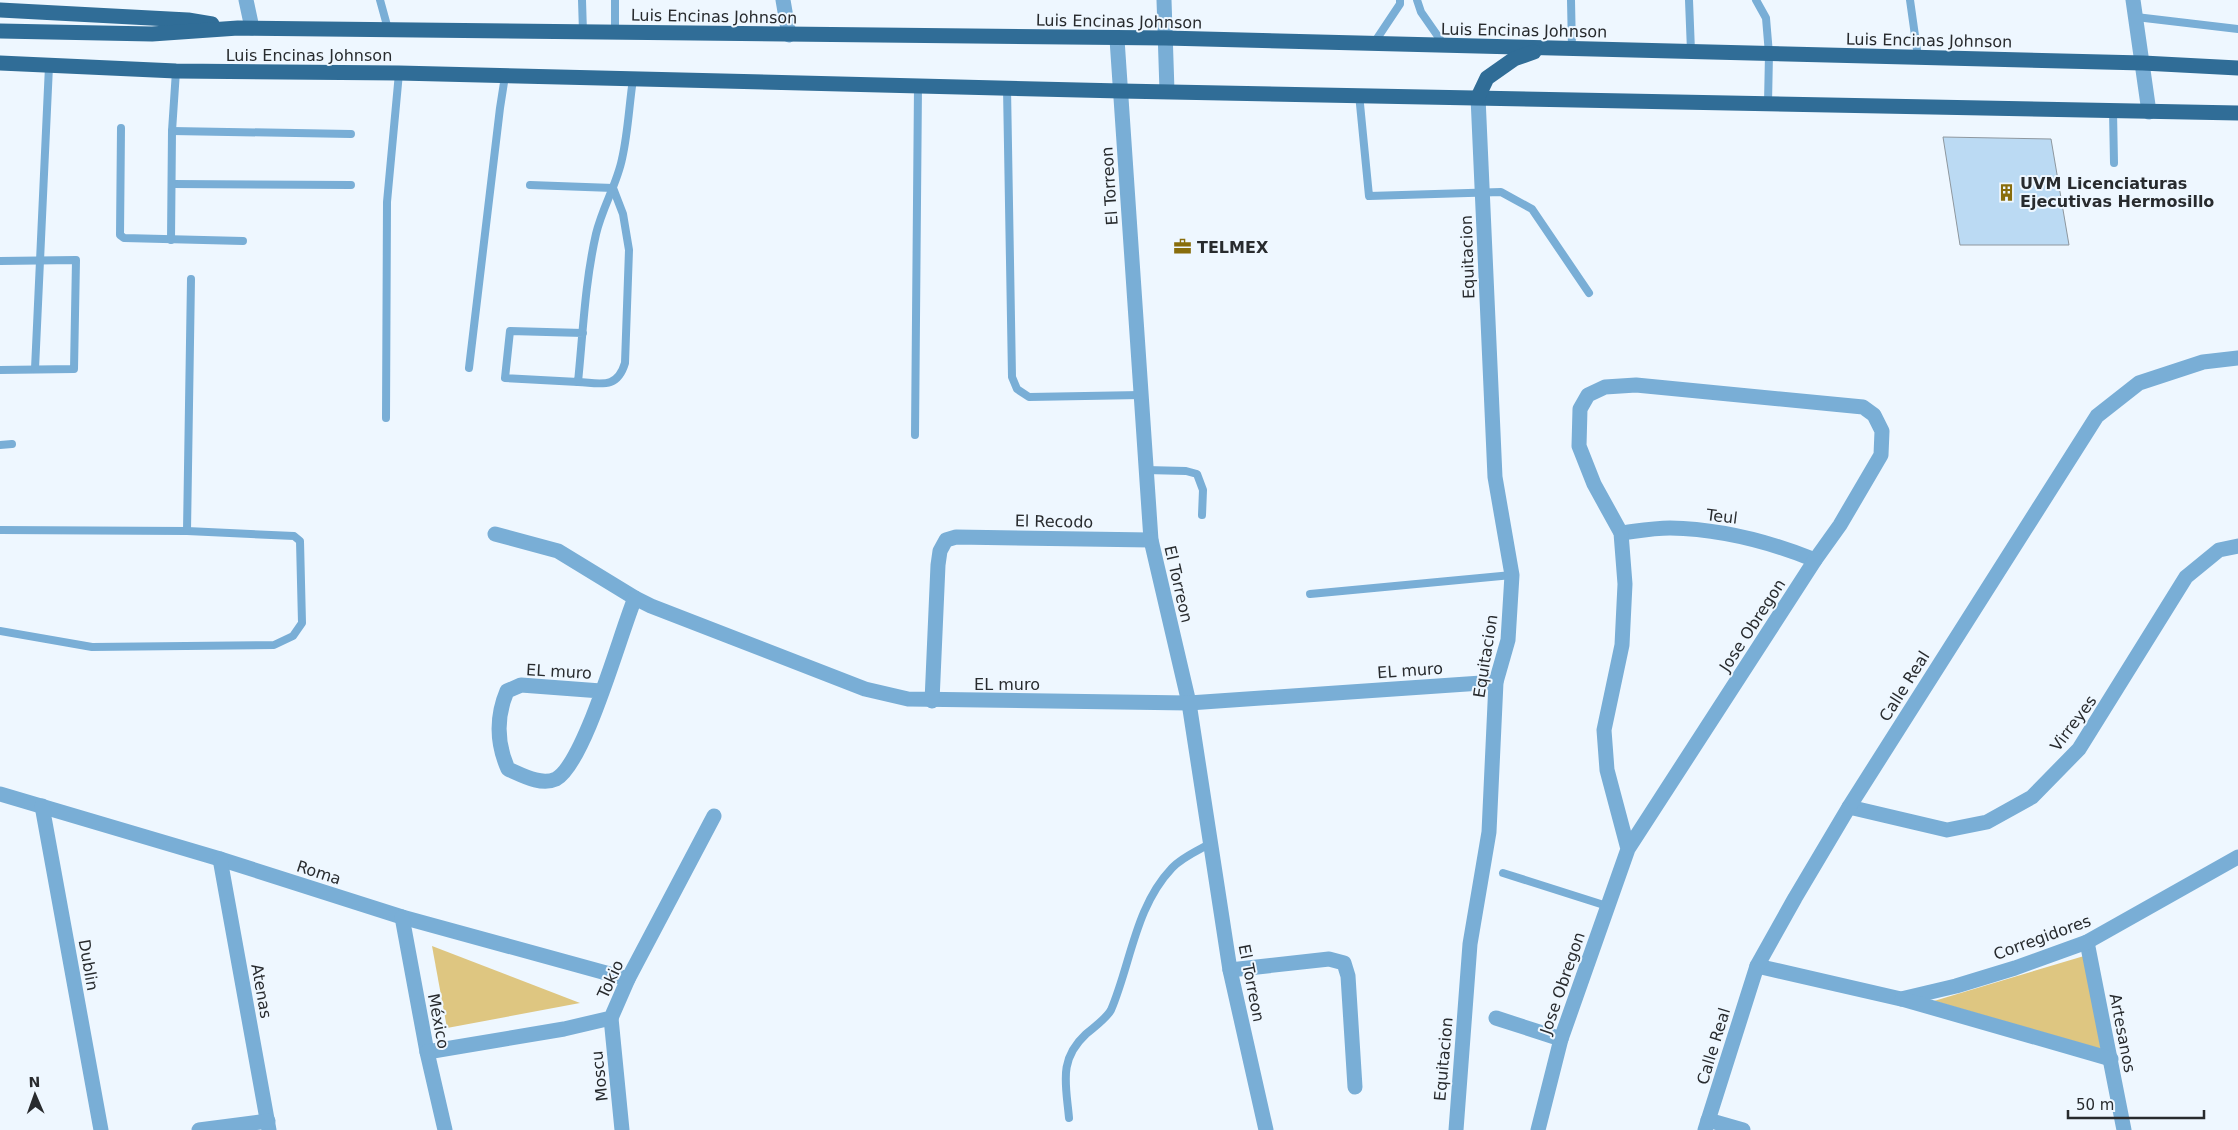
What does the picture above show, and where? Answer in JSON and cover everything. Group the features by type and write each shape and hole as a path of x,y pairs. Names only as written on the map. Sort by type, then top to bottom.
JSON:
{"main road":[{"path":"0,10 188,20 245,28"},
{"name":"Luis Encinas Johnson","path":"0,31 152,34 245,28 1166,38 2143,63 2238,68"},
{"path":"1478,96 1487,78 1514,59 1543,49"},
{"name":"Luis Encinas Johnson","path":"0,64 176,71 399,73 1121,91 1478,96 2238,113"}],"street":[{"path":"245,28 246,0"},
{"path":"783,0 788,35"},
{"path":"1164,0 1167,91"},
{"path":"2133,0 2149,112"},
{"name":"El Torreon","path":"1117,38 1151,540 1189,702 1230,970 1266,1130"},
{"name":"Equitacion","path":"1456,1130 1470,944 1489,832 1496,682 1508,640 1512,575 1495,478 1478,96"},
{"name":"Calle Real","path":"1707,1125 1757,966 1849,807 2097,416 2139,384 2203,362 2238,358"},
{"name":"Jose Obregon","path":"1538,1130 1561,1039 1606,906 1628,849 1815,560 1840,525 1881,455 1882,431 1874,415 1863,407 1636,385 1605,387 1588,396 1580,409 1579,446 1594,484 1620,533"},
{"name":"Teul","path":"1620,533 1669,528 1734,534 1780,546 1815,560"},
{"path":"1620,533 1625,584 1622,645 1604,730 1607,770 1628,849"},
{"path":"495,534 558,551 635,598"},
{"name":"El Recodo","path":"932,701 940,551 946,540 956,537 1151,540"},
{"name":"Virreyes","path":"1849,807 1947,830 1988,822 2032,797 2079,749 2186,577 2219,550 2238,546"},
{"name":"EL muro","path":"601,691 521,685 507,691 503,700 498,740 508,770 536,780 554,780 566,771 591,725 601,691 635,598 651,606 865,688 908,699 932,701 1189,702 1496,682"},
{"name":"Roma","path":"0,794 220,859 402,917 628,979"},
{"name":"Dublin","path":"42,806 102,1130"},
{"name":"Tokio","path":"427,1052 564,1029 611,1018 628,979 714,816"},
{"name":"Corregidores","path":"1901,999 2006,970 2086,942 2238,857"},
{"name":"Atenas","path":"220,859 268,1125"},
{"name":"México","path":"402,917 427,1052 445,1130"},
{"name":"Artesanos","path":"2086,942 2124,1130"},
{"path":"1230,970 1330,960 1344,963 1348,976 1355,1087"},
{"name":"Corregidores","path":"1757,966 1901,999 2111,1059"},
{"name":"Moscu","path":"611,1018 622,1130"},
{"path":"1496,1018 1561,1039"},
{"path":"199,1130 268,1125"},
{"path":"1707,1125 1744,1130"}],"lane":[{"path":"380,0 388,29"},
{"path":"582,0 583,32"},
{"path":"615,0 616,32"},
{"path":"1373,44 1400,4 1400,0"},
{"path":"1417,0 1421,12 1445,46"},
{"path":"1571,0 1572,49"},
{"path":"1689,0 1691,51"},
{"path":"1756,0 1766,18 1769,54 1768,103"},
{"path":"1910,0 1918,57"},
{"path":"2136,16 2238,29"},
{"path":"35,370 50,66"},
{"path":"171,240 172,131 176,71"},
{"path":"386,418 388,202 399,73"},
{"path":"469,368 500,108 506,76"},
{"path":"578,382 588,284 596,236 602,211 613,188 622,160 633,79"},
{"path":"915,435 918,86"},
{"path":"1007,88 1012,377 1017,389 1029,397 1141,395"},
{"path":"1359,94 1369,196 1501,192 1532,209 1589,294"},
{"path":"2113,111 2114,163"},
{"path":"121,128 120,235 124,238 243,241"},
{"path":"172,131 352,134"},
{"path":"172,184 351,185"},
{"path":"530,184 613,188"},
{"path":"583,332 510,331 505,378 607,383 616,380 622,375 625,363 629,250 623,214 613,188"},
{"path":"0,261 76,260 74,369 0,370"},
{"path":"187,531 191,279"},
{"path":"0,444 12,444"},
{"path":"1146,470 1186,471 1197,474 1203,490 1202,515"},
{"path":"0,530 187,531 294,536 300,541 302,623 293,636 274,645 255,646 92,647 0,631"},
{"path":"1310,594 1512,575"},
{"path":"1069,1118 1064,1073 1075,1045 1109,1013 1122,984 1135,930 1155,892 1173,867 1211,843"},
{"path":"1503,874 1606,906"}],"shaded area":[{"path":"432,946 580,1003 447,1028"},
{"path":"2084,956 2101,1049 1934,1001"}],"building":[{"name":"UVM Licenciaturas Ejecutivas Hermosillo","path":"1943,137 2051,139 2069,245 1960,245"}],"place":[{"name":"UVM Licenciaturas Ejecutivas Hermosillo","path":"2006,192"},
{"name":"TELMEX","path":"1183,247"}]}
